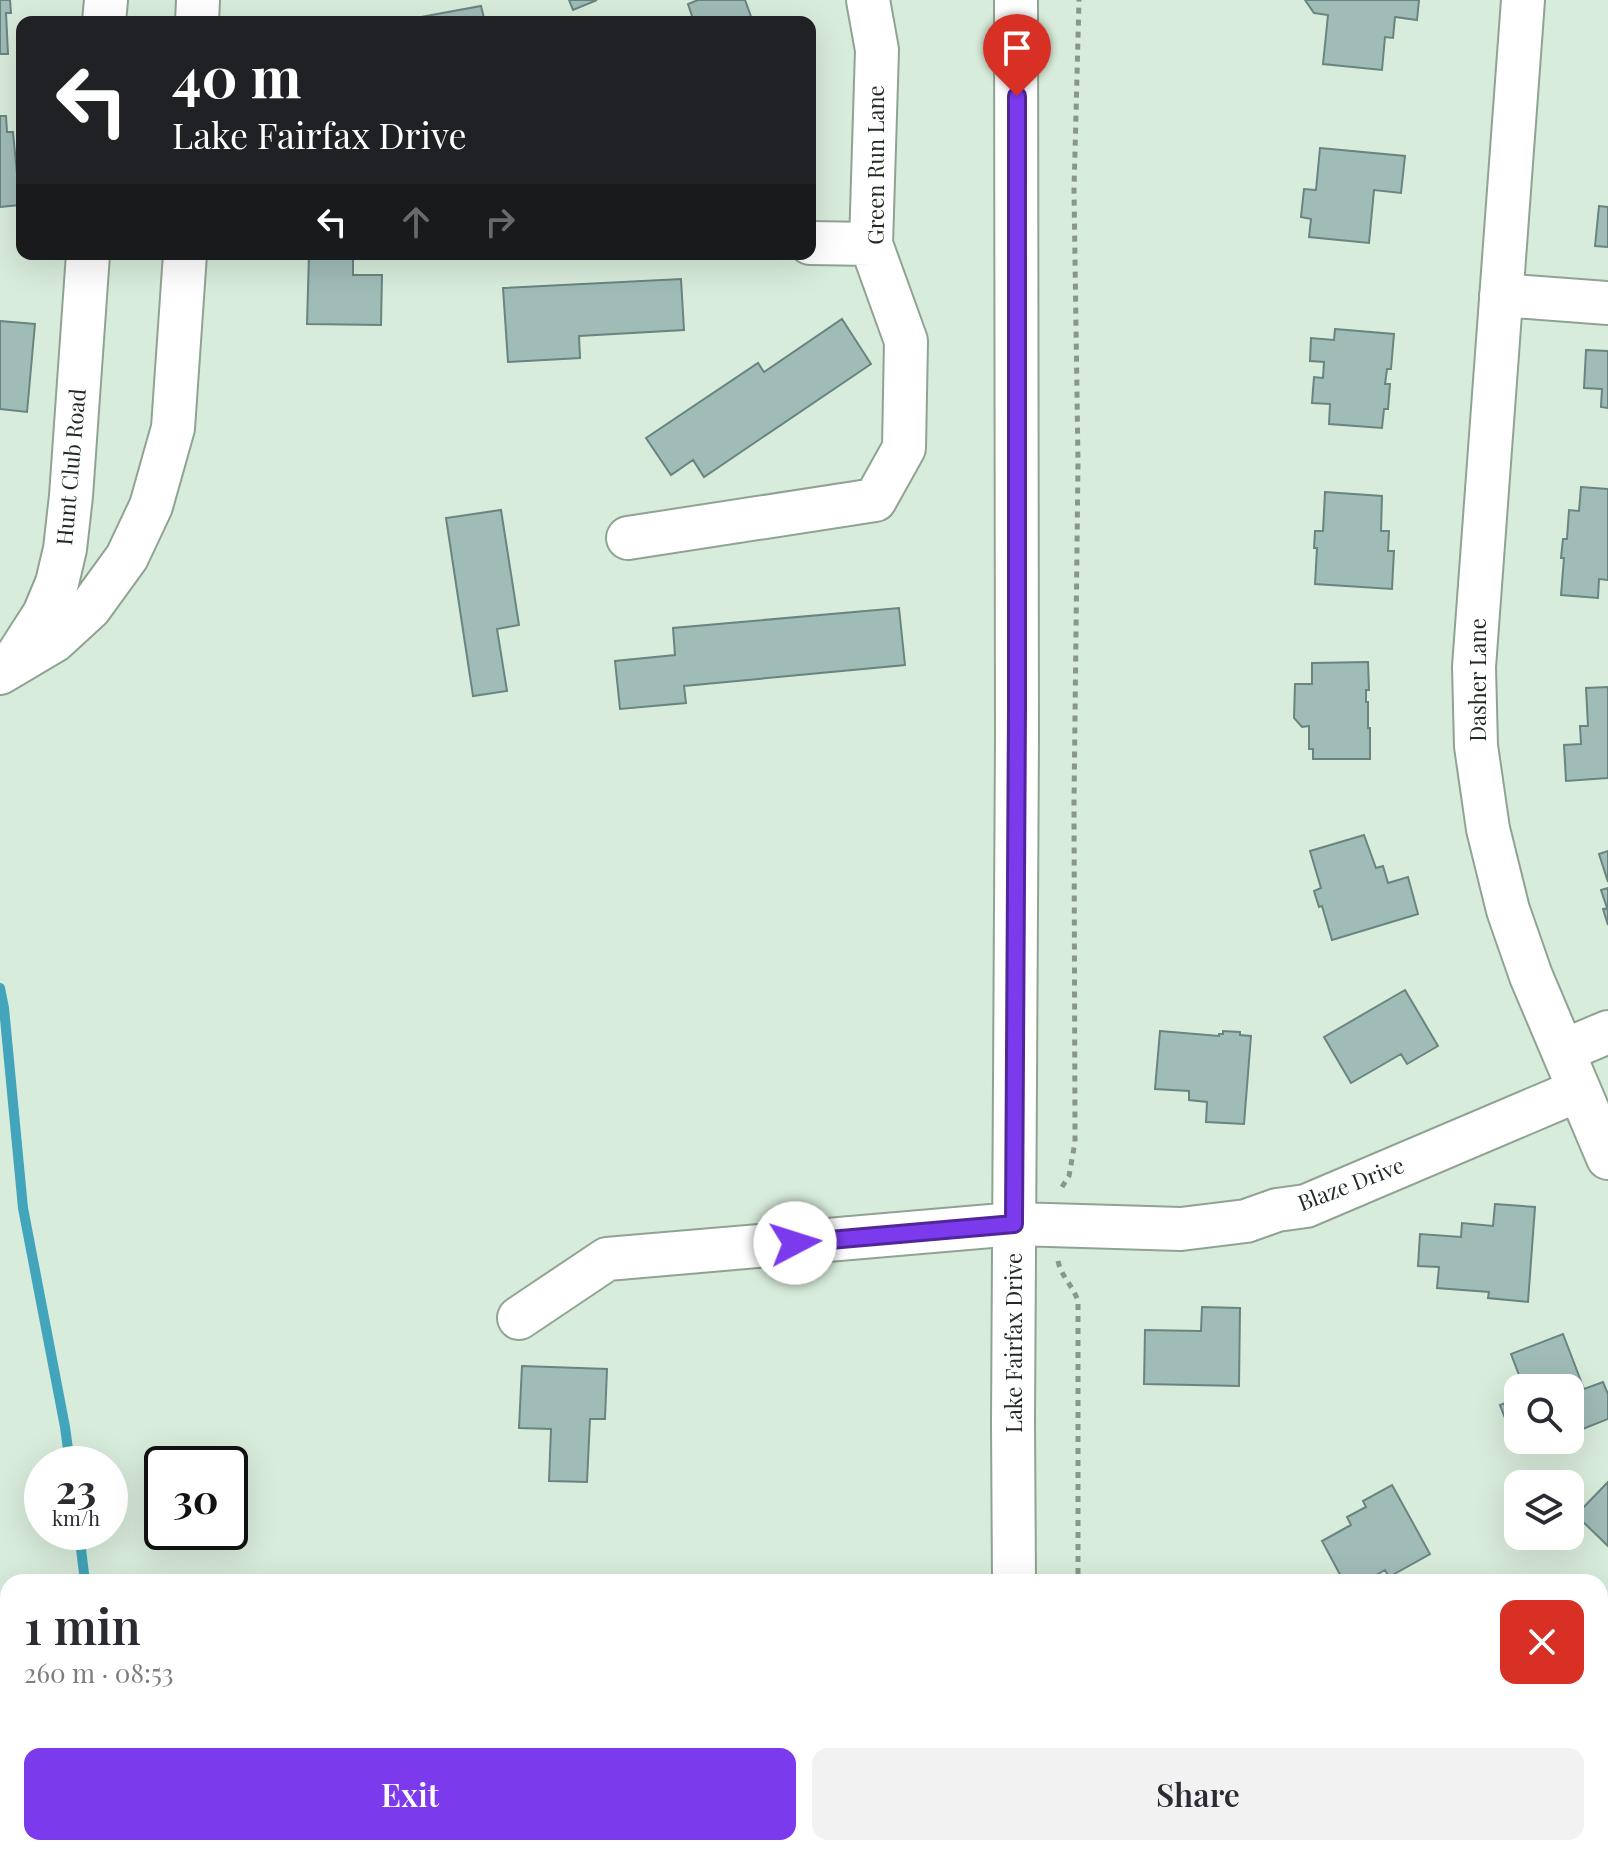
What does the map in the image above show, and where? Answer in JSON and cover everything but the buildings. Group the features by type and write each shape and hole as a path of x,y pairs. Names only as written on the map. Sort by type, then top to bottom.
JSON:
{"street":[{"name":"Green Run Lane","path":"628,538 875,500 904,448 906,341 871,244 877,50 868,0"},
{"name":"Lake Fairfax Drive","path":"1014,1574 1016,0"},
{"name":"Dasher Lane","path":"1523,0 1474,667 1476,746 1488,829 1508,910 1531,976 1608,1158"},
{"path":"816,243 871,244"},
{"name":"Hunt Club Road","path":"5,670 44,614 57,583 65,549 88,260"},
{"name":"Hunt Club Road","path":"5,670 54,641 90,608 127,557 151,506 173,428 185,260"},
{"path":"1501,295 1608,303"},
{"path":"1563,1051 1608,1032"},
{"name":"Blaze Drive","path":"519,1318 607,1259 1014,1224 1181,1229 1246,1221 1277,1210 1306,1206 1579,1090"}],"path":[{"path":"1078,1574 1078,1301 1075,1291 1060,1270 1058,1226 1060,1191 1069,1176 1075,1142 1074,803 1078,462 1074,190 1079,0"}],"waterway":[{"path":"0,988 23,1208 68,1446"},
{"path":"81,1550 84,1574"}],"route":[{"path":"795,1243 1014,1224 1017,96"}]}
